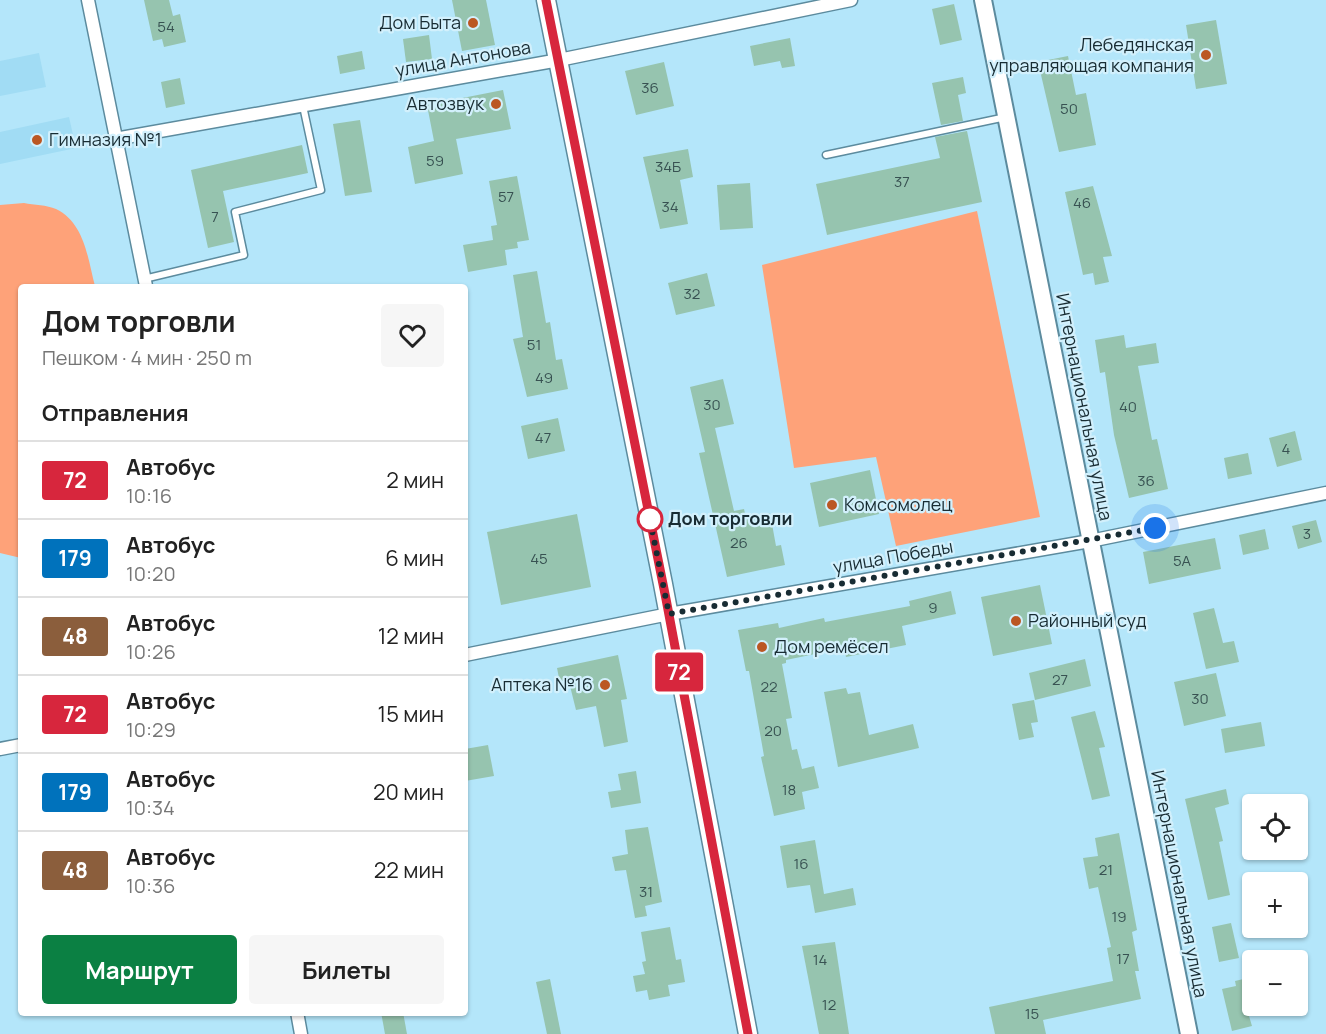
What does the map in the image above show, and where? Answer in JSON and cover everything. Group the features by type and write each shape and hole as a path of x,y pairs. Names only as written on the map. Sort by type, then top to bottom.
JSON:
{"main road":[{"path":"546,0 669,614 748,1034"}],"street":[{"path":"88,0 114,139 145,283"},
{"name":"улица Антонова","path":"114,139 559,60 851,0"},
{"name":"Интернациональная улица","path":"983,0 1189,1034"},
{"name":"улица Победы","path":"468,654 669,614 1090,541 1326,493"},
{"path":"0,749 18,746"},
{"path":"298,1016 302,1034"}],"lane":[{"path":"145,283 244,255 235,212 321,190 303,106"},
{"path":"826,155 1006,117"}],"shaded area":[{"name":"Гимназия №1","path":"39,53 46,87 0,96 0,61"},
{"name":"Гимназия №1","path":"69,117 76,148 0,164 0,132"},
{"path":"24,203 45,206 66,215 84,243 94,284 18,284 18,557 0,553 0,205"},
{"path":"977,211 1040,517 896,546 876,457 794,468 762,265"}],"building":[{"path":"144,0 169,0 173,16 180,14 186,42 164,47 162,39 153,41"},
{"name":"Дом Быта","path":"452,0 486,0 495,45 462,51"},
{"path":"954,4 962,40 940,45 932,9"},
{"name":"Лебедянская управляющая компания","path":"1216,20 1227,84 1196,89 1186,25"},
{"path":"429,35 432,59 406,62 403,39"},
{"path":"790,38 795,66 782,68 780,61 754,66 750,46"},
{"path":"362,51 365,69 340,74 337,56"},
{"path":"1068,56 1076,95 1086,93 1096,145 1059,152 1038,62"},
{"path":"664,62 674,106 636,115 625,71"},
{"path":"963,77 966,93 958,95 963,121 941,125 932,83"},
{"path":"180,78 185,104 166,108 161,82"},
{"path":"503,90 511,129 456,139 463,174 415,184 408,147 434,141 427,105"},
{"path":"360,120 372,192 345,196 333,124"},
{"path":"967,131 982,202 827,235 816,184 940,158 935,137"},
{"path":"302,145 308,173 223,191 234,242 208,248 191,170"},
{"path":"688,149 693,177 680,180 688,224 660,229 643,157"},
{"path":"517,176 529,240 517,242 518,248 505,250 507,265 468,272 463,245 493,240 491,226 497,225 489,181"},
{"path":"750,183 753,228 720,230 717,185"},
{"path":"1093,186 1112,256 1103,257 1109,282 1095,285 1093,273 1083,275 1065,192"},
{"path":"537,271 546,323 550,322 556,360 562,359 568,389 527,397 513,339 523,337 513,275"},
{"path":"707,273 715,306 676,315 668,283"},
{"path":"1124,335 1126,348 1156,343 1159,363 1138,366 1152,440 1157,439 1168,489 1129,498 1114,435 1105,372 1100,373 1095,340"},
{"path":"723,379 734,424 715,428 734,511 744,509 746,518 770,513 776,546 781,545 785,565 727,577 699,453 705,452 690,387"},
{"path":"558,418 565,451 528,459 521,426"},
{"path":"1295,431 1302,460 1277,467 1269,438"},
{"path":"1248,453 1252,474 1228,479 1224,458"},
{"path":"870,470 879,514 819,527 810,483"},
{"path":"577,514 591,587 501,605 487,532"},
{"path":"1316,520 1322,542 1298,549 1292,526"},
{"path":"1265,529 1269,549 1243,555 1239,535"},
{"path":"1215,538 1221,569 1149,584 1143,552"},
{"name":"Районный суд","path":"1040,585 1052,644 993,656 981,597"},
{"path":"951,591 956,614 902,626 906,645 846,657 844,648 786,660 786,663 782,664 792,718 786,719 792,750 797,749 802,769 814,766 819,788 802,792 805,809 774,816 761,757 764,756 749,671 746,671 738,630 778,623 779,628 824,618 825,622 910,606 909,601"},
{"path":"1214,608 1223,643 1234,641 1239,662 1206,669 1193,613"},
{"name":"Аптека №16","path":"618,655 627,699 621,700 628,742 604,747 596,706 576,710 570,686 561,688 557,668"},
{"path":"1085,659 1091,686 1035,700 1029,673"},
{"path":"1216,673 1226,716 1184,726 1174,682"},
{"path":"846,688 848,694 860,692 869,735 913,724 919,748 838,767 824,692"},
{"path":"1034,700 1038,722 1031,723 1034,737 1019,740 1012,704"},
{"path":"1095,711 1105,747 1099,748 1110,796 1092,800 1071,717"},
{"path":"1261,722 1265,746 1225,753 1221,729"},
{"path":"488,745 494,776 468,780 468,748"},
{"path":"636,771 641,803 611,808 608,792 621,790 618,774"},
{"path":"1226,789 1229,804 1215,808 1223,841 1219,842 1230,895 1208,900 1185,799"},
{"path":"648,827 662,902 645,906 647,916 635,918 626,870 615,871 612,857 628,854 625,830"},
{"path":"1119,833 1137,930 1132,932 1139,971 1135,971 1141,999 1043,1020 1046,1034 995,1034 989,1007 1113,981 1107,948 1111,947 1098,887 1089,889 1083,858 1098,856 1095,838"},
{"path":"815,840 824,894 853,888 856,905 815,913 810,885 787,888 780,846"},
{"path":"1231,923 1239,958 1219,962 1212,927"},
{"path":"670,927 676,960 681,959 685,982 668,985 670,996 649,1000 647,990 636,992 633,976 645,974 642,962 646,961 641,932"},
{"path":"835,942 849,1034 819,1034 802,946"},
{"path":"550,979 561,1034 547,1034 536,982"},
{"path":"1242,979 1242,1016 1249,1016 1252,1026 1232,1031 1222,989 1236,986 1235,981"},
{"path":"382,1016 404,1016 407,1034 385,1034"}],"bus line":[{"name":"72","path":"546,0 666,599 748,1034"}],"place":[{"name":"Дом Быта","path":"473,23"},
{"name":"Лебедянская управляющая компания","path":"1206,55"},
{"name":"Автозвук","path":"496,104"},
{"name":"Гимназия №1","path":"37,140"},
{"name":"Комсомолец","path":"832,505"},
{"name":"Дом торговли","path":"650,519"},
{"name":"Районный суд","path":"1016,621"},
{"name":"Дом ремёсел","path":"762,647"},
{"name":"Аптека №16","path":"605,685"}],"route":[{"path":"650,519 649,515 669,614 1155,528"}]}
